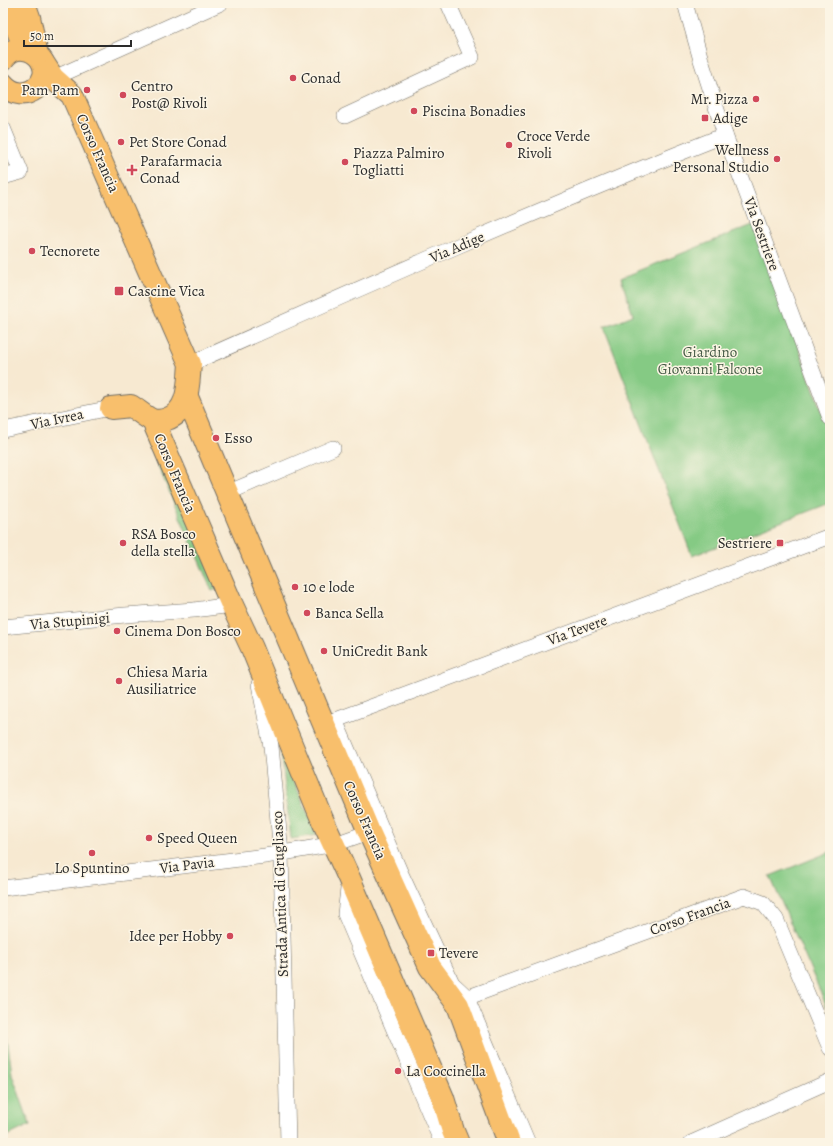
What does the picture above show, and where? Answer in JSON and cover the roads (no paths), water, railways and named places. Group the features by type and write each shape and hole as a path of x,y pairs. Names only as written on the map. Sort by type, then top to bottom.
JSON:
{"main road":[{"name":"Corso Francia","path":"7,3 39,65 72,95 190,364"},
{"path":"7,91 24,94 29,93 36,88 39,65 29,17 24,3"},
{"path":"3,59 5,55 17,49 39,65"},
{"path":"111,408 131,406 152,421 165,420 173,417 182,408 187,397 190,364"},
{"name":"Corso Francia","path":"187,397 227,493 330,722 369,832 430,967 458,1005 509,1143"},
{"name":"Corso Francia","path":"152,421 252,648 280,742 335,844 443,1098 458,1143"}],"street":[{"path":"39,65 221,3"},
{"path":"345,116 472,57 448,3"},
{"name":"Via Sestriere","path":"685,3 701,60 725,135 830,418"},
{"path":"3,128 21,172 3,177"},
{"name":"Via Adige","path":"190,364 345,295 580,194 725,135"},
{"name":"Via Ivrea","path":"3,430 111,408"},
{"path":"227,493 333,448"},
{"name":"Via Tevere","path":"330,722 830,536"},
{"name":"Via Stupinigi","path":"3,627 194,610 232,605"},
{"name":"Corso Francia","path":"330,722 452,983 466,996 528,1143"},
{"name":"Strada Antica di Grugliasco","path":"280,742 281,853 288,1143"},
{"name":"Via Pavia","path":"3,888 281,853 335,844 369,832"},
{"path":"350,878 345,914 442,1143"},
{"name":"Corso Francia","path":"466,998 744,896 763,903 776,919 830,1048"},
{"path":"691,1143 830,1081"}],"place":[{"name":"Conad","path":"293,78"},
{"name":"Pam Pam","path":"87,90"},
{"name":"Centro Post@ Rivoli","path":"123,95"},
{"name":"Mr. Pizza","path":"756,99"},
{"name":"Piscina Bonadies","path":"414,111"},
{"name":"Adige","path":"705,118"},
{"name":"Pet Store Conad","path":"121,142"},
{"name":"Croce Verde Rivoli","path":"509,145"},
{"name":"Wellness Personal Studio","path":"777,159"},
{"name":"Piazza Palmiro Togliatti","path":"345,162"},
{"name":"Parafarmacia Conad","path":"132,170"},
{"name":"Tecnorete","path":"32,251"},
{"name":"Cascine Vica","path":"119,291"},
{"name":"Esso","path":"216,438"},
{"name":"RSA Bosco della stella","path":"123,543"},
{"name":"Sestriere","path":"780,543"},
{"name":"10 e lode","path":"295,587"},
{"name":"Banca Sella","path":"307,613"},
{"name":"Cinema Don Bosco","path":"117,631"},
{"name":"UniCredit Bank","path":"324,651"},
{"name":"Chiesa Maria Ausiliatrice","path":"119,681"},
{"name":"Speed Queen","path":"149,838"},
{"name":"Lo Spuntino","path":"92,853"},
{"name":"Idee per Hobby","path":"230,936"},
{"name":"Tevere","path":"431,953"},
{"name":"La Coccinella","path":"398,1071"}],"park label":[{"name":"Giardino Giovanni Falcone","path":"710,360"}]}
